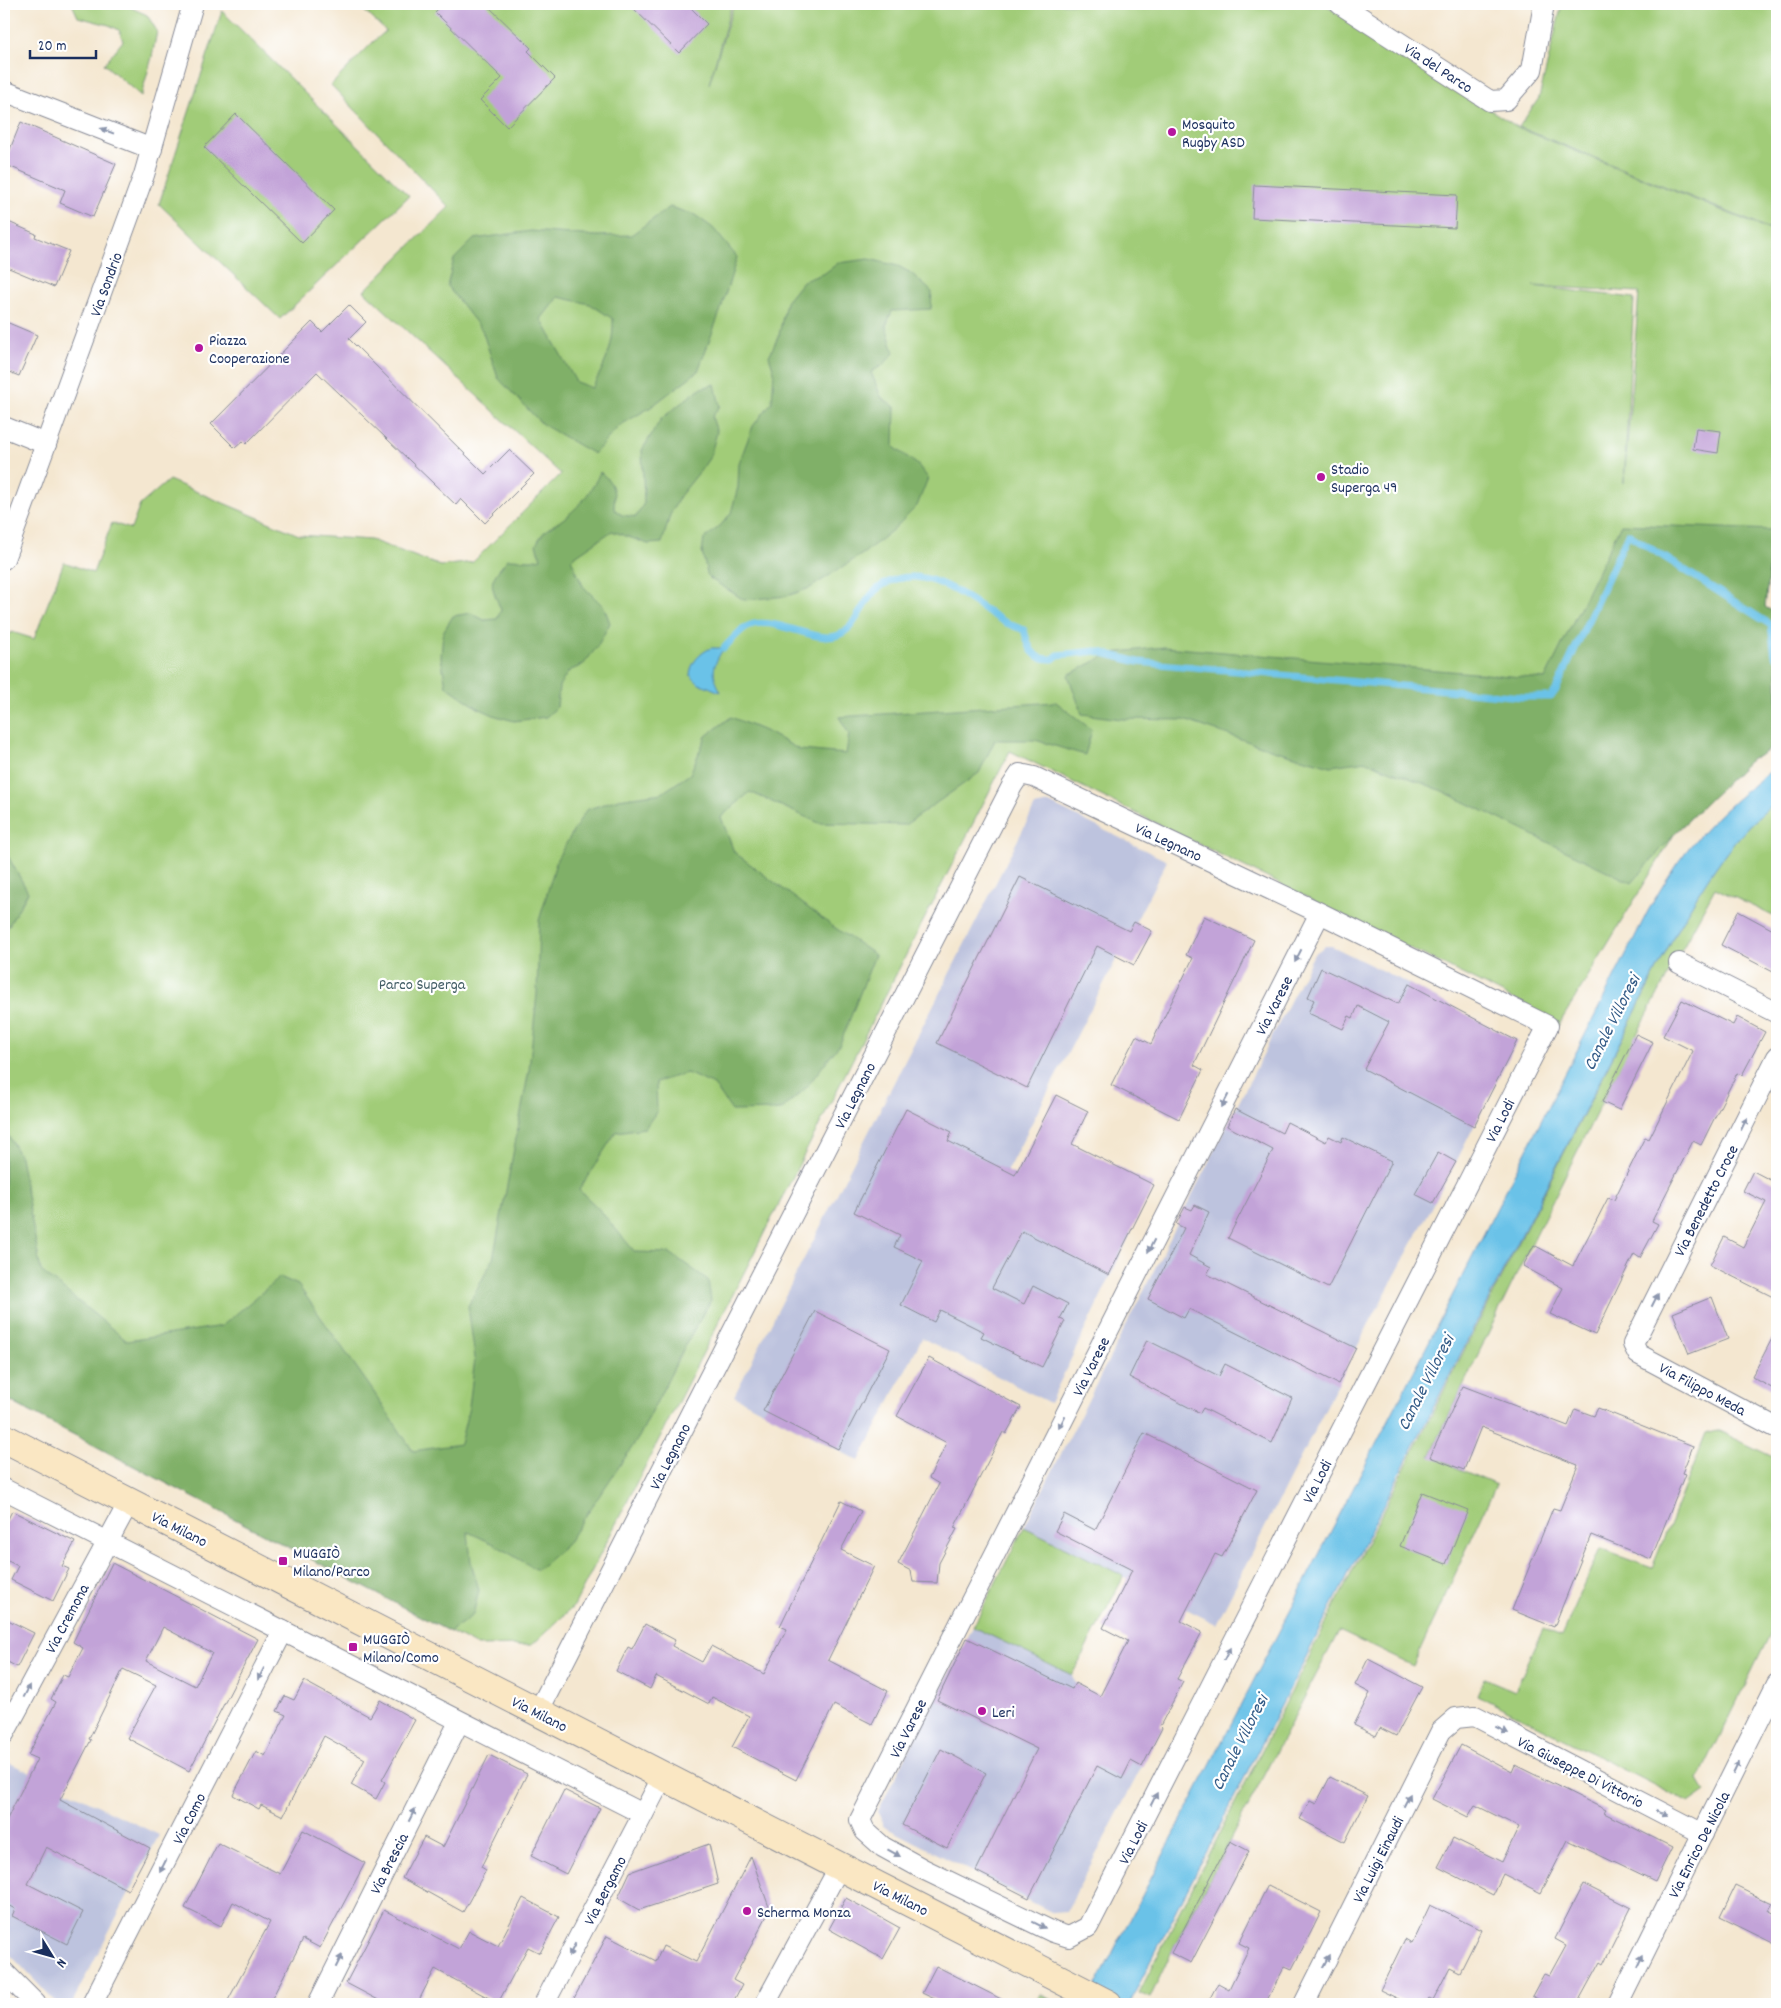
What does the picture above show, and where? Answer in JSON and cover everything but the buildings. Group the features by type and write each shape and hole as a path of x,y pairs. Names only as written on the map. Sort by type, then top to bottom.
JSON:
{"street":[{"path":"176,4 185,17 186,34"},
{"name":"Via Sondrio","path":"4,559 142,183 193,4"},
{"name":"Via del Parco","path":"1340,4 1490,101 1506,100 1532,70 1544,4"},
{"path":"4,91 152,149"},
{"path":"4,427 46,444"},
{"name":"Via Legnano","path":"538,1712 1007,795 1020,774 1034,777 1320,913"},
{"name":"Via Lodi","path":"860,1820 865,1831 882,1847 1053,1932 1069,1937 1088,1927 1548,1026 1320,913"},
{"name":"Via Varese","path":"860,1820 1320,913"},
{"path":"1679,963 1777,1013"},
{"name":"Via Benedetto Croce","path":"1634,1344 1777,1057"},
{"name":"Via Filippo Meda","path":"1634,1344 1638,1354 1777,1428"},
{"name":"Via Milano","path":"4,1438 1108,2004"},
{"path":"4,1489 643,1814"},
{"name":"Via Cremona","path":"4,1734 129,1502"},
{"name":"Via Como","path":"92,2004 283,1631"},
{"name":"Via Enrico De Nicola","path":"1618,2004 1703,1834 1775,1697"},
{"name":"Via Giuseppe Di Vittorio","path":"1456,1718 1475,1716 1703,1834"},
{"name":"Via Luigi Einaudi","path":"1304,2004 1441,1731 1456,1718"},
{"name":"Via Brescia","path":"318,2004 459,1722"},
{"name":"Via Bergamo","path":"544,2004 663,1776"},
{"path":"765,2004 840,1866"},
{"path":"4,1972 36,2004"}],"shaded area":[{"path":"1049,803 1167,861 1007,1171 1131,1233 1050,1403 922,1338 859,1461 734,1396 1035,806"},
{"path":"1325,946 1332,946 1409,984 1517,1041 1456,1162 1356,1348 1216,1624 1024,1527 1314,954"},
{"path":"973,1627 1072,1675 1075,1683 1162,1728 1066,1912 1053,1913 883,1826 878,1811"},
{"path":"10,1763 159,1835 72,2003 57,2004 4,1948 4,1775"}],"green space":[{"path":"72,4 123,4 147,15 157,31 141,96 104,64 123,41 119,30 109,25 78,17"},
{"name":"Parco Superga","path":"357,4 732,4 709,84 734,4 1324,4 1519,128 1777,233 1777,485 1765,607 1777,614 1777,746 1749,761 1675,833 1558,1026 1523,1004 1010,751 574,1606 532,1645 477,1646 4,1398 4,640 12,632 34,639 64,562 93,573 112,523 131,529 140,505 169,480 299,535 371,540 441,566 473,562 561,474 364,291 449,207 331,85 386,31","holes":["1533,286 1639,292 1624,483 1634,298"]},
{"path":"1562,4 1777,4 1777,232 1519,127 1539,98"},
{"path":"222,11 409,196 280,319 159,204"},
{"path":"670,207 695,215 713,228 737,257 720,312 698,371 651,407 619,426 594,454 542,424 498,378 482,330 447,286 454,259 474,239 531,231 596,236 631,235","holes":["558,297 590,304 613,319 612,338 608,355 592,388 576,382 541,319"]},
{"path":"869,259 898,266 911,273 932,292 931,309 892,311 886,326 894,353 883,365 871,372 881,397 895,407 894,447 918,465 928,478 917,506 895,528 864,553 810,588 787,596 744,600 708,577 702,552 704,539 721,525 731,513 738,487 739,463 753,426 772,402 774,371 769,356 779,335 786,302 803,281 825,273 838,263"},
{"path":"715,384 720,406 712,417 717,432 710,457 680,496 670,515 662,543 648,544 612,531 571,559 583,586 604,607 610,623 597,647 583,665 569,671 559,686 557,707 546,717 514,721 478,708 446,686 441,657 443,632 453,616 471,613 484,620 497,619 501,610 492,582 497,573 508,559 532,560 541,558 536,545 539,539 546,531 578,506 600,472 613,488 614,509 622,515 636,517 644,503 642,450 661,419 699,389"},
{"path":"1621,524 1773,530 1765,607 1777,614 1777,746 1749,761 1675,833 1632,883 1440,790 1366,761 1331,766 1273,750 1184,720 1122,719 1082,714 1068,675 1111,653 1164,647 1545,679"},
{"path":"1056,702 1092,730 1085,755 1035,740 995,740 979,773 905,825 819,823 750,792 721,817 734,852 831,925 875,955 840,1044 805,1089 781,1110 732,1111 714,1085 687,1073 656,1082 657,1111 645,1128 616,1132 579,1190 598,1208 635,1252 670,1253 708,1280 711,1300 688,1340 639,1437 566,1545 537,1570 494,1544 468,1532 471,1562 479,1590 473,1615 450,1632 4,1398 4,1127 20,1157 41,1271 127,1341 222,1326 280,1277 298,1285 413,1451 460,1444 469,1407 475,1358 468,1306 493,1259 529,1070 537,994 539,921 557,859 586,810 618,799 662,793 690,774 706,736 731,717 769,733 800,750 846,754 849,734 839,717"},
{"path":"1777,802 1777,918 1715,888 1640,1028 1568,1170 1430,1456 1496,1485 1413,1666 1339,1631 1171,1953 1150,1998 1139,1993 1678,928 1710,876 1733,844 1761,815"},
{"path":"4,849 28,892 4,934"},
{"path":"1717,1430 1777,1459 1777,1620 1699,1779 1706,1791 1689,1803 1477,1695 1484,1678 1515,1691 1543,1629 1562,1636 1600,1549 1652,1568 1706,1433"},
{"path":"1024,1527 1124,1576 1072,1675 973,1627"},
{"path":"1040,1994 1059,2004 1035,2004"}],"water":[{"path":"711,648 724,648 714,670 721,692 699,684 690,675 692,666 697,658"},
{"name":"Canale Villoresi","path":"1777,766 1777,802 1761,815 1733,844 1710,876 1678,928 1129,2004 1086,2004 1414,1371 1648,911 1676,865 1698,837 1736,800"}],"waterway":[{"path":"724,648 743,629 755,624 776,625 819,636 838,635 853,624 875,591 883,585 899,579 915,577 946,586 1005,622 1024,630 1032,652 1046,659 1053,659 1058,655 1096,651 1138,662 1522,697 1551,697 1556,690 1628,534 1771,625 1775,656 1777,657"}],"place":[{"name":"Mosquito Rugby ASD","path":"1172,132"},
{"name":"Piazza Cooperazione","path":"199,348"},
{"name":"Stadio Superga 49","path":"1321,477"},
{"name":"MUGGIÒ Milano/Parco","path":"283,1561"},
{"name":"MUGGIÒ Milano/Como","path":"353,1647"},
{"name":"Leri","path":"982,1711"},
{"name":"Scherma Monza","path":"747,1911"}]}
